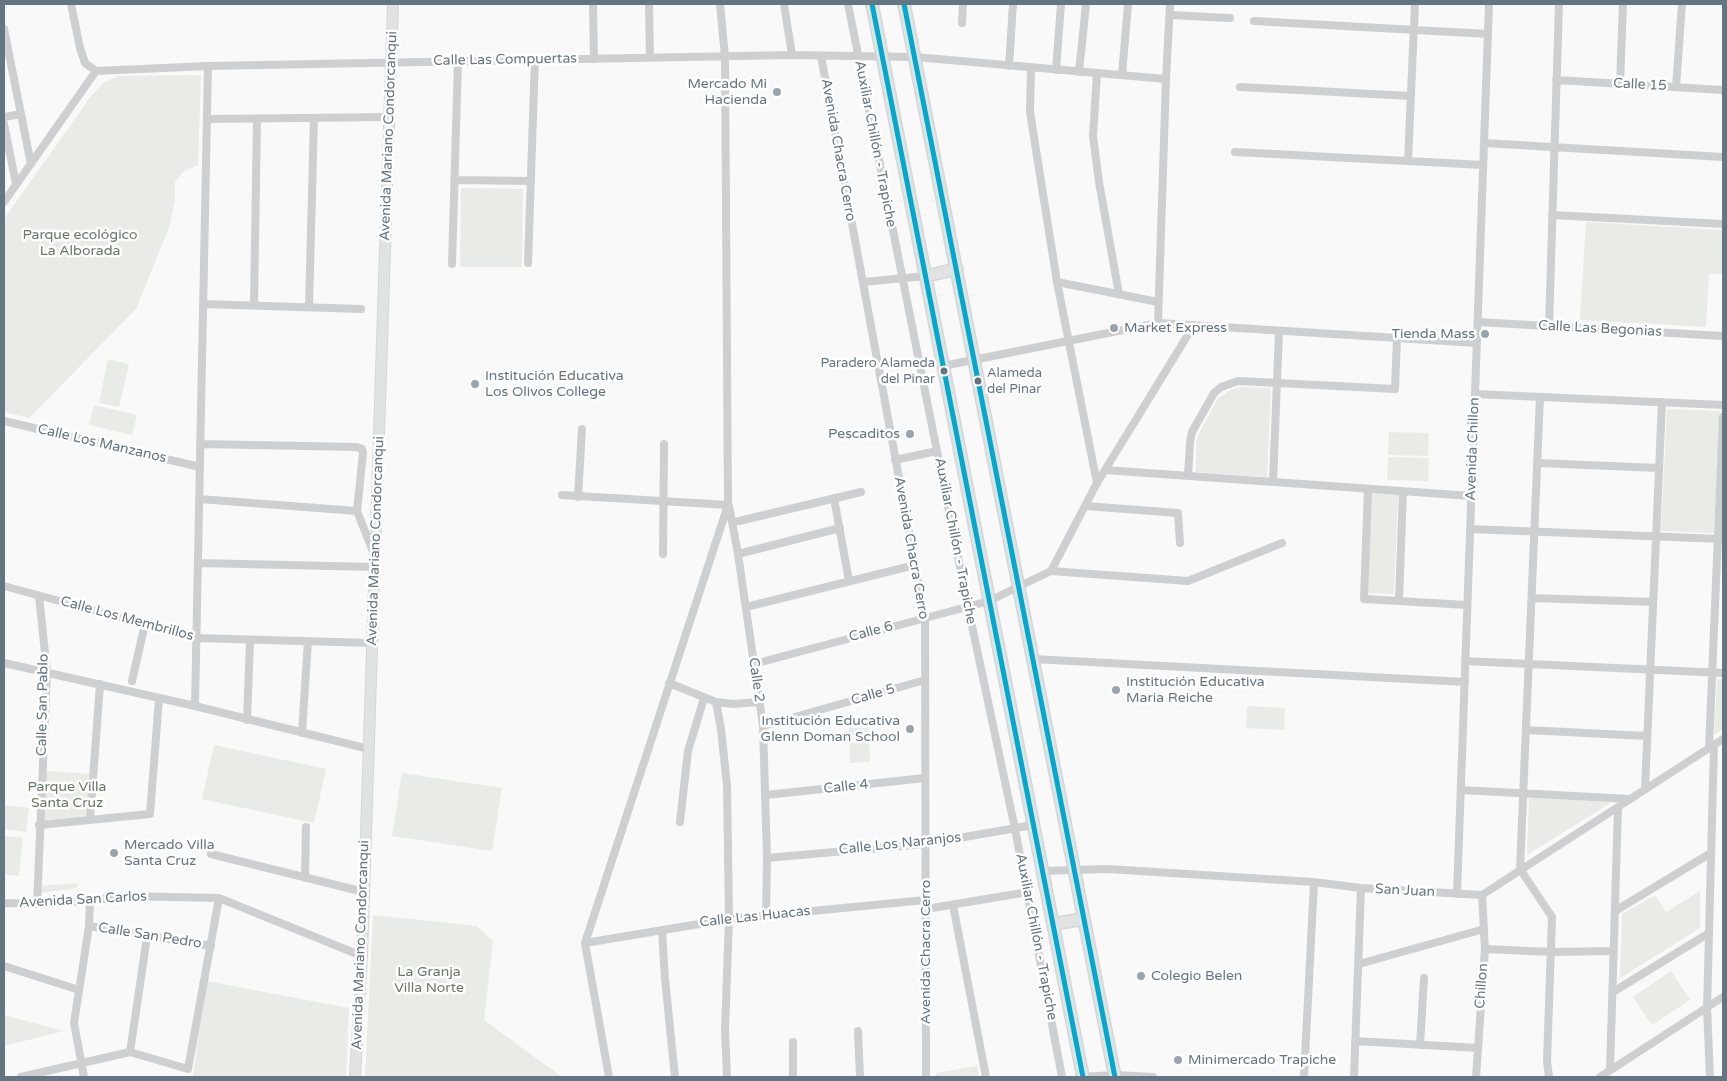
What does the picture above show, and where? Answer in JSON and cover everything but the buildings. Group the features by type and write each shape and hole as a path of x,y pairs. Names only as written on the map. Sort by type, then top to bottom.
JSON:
{"main road":[{"path":"872,4 1053,924 1081,1077"},
{"path":"904,4 1115,1076"},
{"path":"926,276 957,269"},
{"path":"1053,924 1084,919"}],"street":[{"path":"4,202 96,71 85,63 71,4"},
{"name":"Avenida Mariano Condorcanqui","path":"355,1077 362,956 393,4"},
{"path":"593,4 594,59"},
{"path":"649,4 650,58"},
{"path":"608,1077 585,943 728,506 725,56 720,4"},
{"path":"784,4 792,55"},
{"name":"Auxiliar Chillón - Trapiche","path":"848,4 968,607 1028,892 1062,1077"},
{"path":"962,23 963,4"},
{"path":"1009,66 1013,4"},
{"path":"1056,70 1061,4"},
{"path":"1079,72 1086,4"},
{"path":"1122,75 1128,4"},
{"path":"1158,323 1170,4"},
{"path":"1408,161 1415,4"},
{"name":"Avenida Chillon","path":"1457,894 1489,4"},
{"path":"1548,326 1558,4"},
{"path":"1620,84 1623,4"},
{"path":"1676,87 1682,4"},
{"path":"1170,14 1230,18"},
{"path":"1254,21 1488,34"},
{"path":"4,29 31,164"},
{"name":"Calle Las Compuertas","path":"96,71 208,66 792,55 915,57 1166,79"},
{"name":"Avenida Chacra Cerro","path":"821,56 925,618 926,1077"},
{"path":"528,263 535,60"},
{"path":"452,264 458,61"},
{"path":"195,706 208,66"},
{"path":"1031,68 1030,112 1058,282 1097,483"},
{"path":"1098,73 1093,136 1118,294"},
{"name":"Calle 15","path":"1556,80 1723,90"},
{"path":"1240,87 1411,96"},
{"path":"4,117 21,114"},
{"path":"207,119 390,117"},
{"path":"309,307 314,118"},
{"path":"254,305 257,119"},
{"path":"4,124 16,184"},
{"path":"1484,143 1723,157"},
{"path":"1236,152 1483,165"},
{"path":"455,180 531,181"},
{"path":"1552,215 1723,224"},
{"path":"863,282 926,276"},
{"path":"1058,282 1158,302"},
{"path":"203,304 361,309"},
{"name":"Calle Las Begonias","path":"1478,322 1723,336"},
{"path":"943,366 1158,323 1477,343"},
{"path":"1194,325 1097,483 1051,571 1188,581 1282,542"},
{"path":"1273,482 1279,330"},
{"path":"1188,476 1192,432 1214,393 1221,388 1238,381 1395,389 1397,338"},
{"path":"1475,394 1723,405"},
{"path":"1540,397 1520,870 1551,913 1547,1061 1549,1077"},
{"path":"1645,789 1662,402"},
{"path":"1710,1077 1707,1008 1711,853 1712,672 1719,605 1723,417"},
{"name":"Calle Los Manzanos","path":"4,421 200,467"},
{"path":"578,496 582,429"},
{"path":"198,562 375,562 357,511 363,453 357,447 200,444"},
{"path":"662,554 664,444"},
{"path":"895,460 937,451"},
{"path":"1537,463 1660,468"},
{"path":"1105,470 1471,496"},
{"path":"1368,488 1364,599 1467,605"},
{"path":"1399,601 1403,491"},
{"path":"739,521 862,492"},
{"path":"562,496 728,506"},
{"path":"834,498 849,581"},
{"path":"199,499 357,511"},
{"name":"Calle 2","path":"728,506 738,554 763,726 767,858 766,916"},
{"path":"1086,506 1178,513 1180,543"},
{"path":"738,554 840,528"},
{"path":"1470,528 1721,539"},
{"path":"746,607 915,565"},
{"name":"Calle 6","path":"754,664 989,602 1051,571"},
{"name":"Calle Los Membrillos","path":"4,586 196,638 372,643"},
{"name":"Calle San Pablo","path":"37,904 47,672 39,596"},
{"path":"1532,598 1653,602"},
{"path":"132,681 145,624"},
{"path":"248,720 250,640"},
{"path":"302,733 308,641"},
{"path":"1033,659 1464,682"},
{"path":"1465,661 1723,673"},
{"path":"4,663 195,706 369,749"},
{"name":"Calle 5","path":"763,726 925,680"},
{"path":"669,683 716,702 733,704 759,702"},
{"path":"90,820 100,684"},
{"path":"39,825 150,814 159,698"},
{"path":"680,822 688,751 704,698"},
{"path":"716,702 727,786 728,918 725,1030 727,1077"},
{"path":"1526,730 1647,736"},
{"path":"1482,895 1723,739"},
{"name":"Calle 4","path":"766,795 925,778"},
{"path":"1461,790 1630,799"},
{"path":"1610,1070 1618,806"},
{"name":"Calle Los Naranjos","path":"767,858 926,844 1033,825"},
{"path":"304,878 306,827"},
{"path":"1615,910 1711,853"},
{"path":"211,854 364,892"},
{"name":"San Juan","path":"1042,871 1108,869 1482,895"},
{"path":"1304,1077 1314,882"},
{"path":"1354,1077 1361,888"},
{"path":"926,909 1028,892"},
{"name":"Chillon","path":"1476,1077 1485,949 1482,895"},
{"name":"Avenida San Carlos","path":"4,903 37,904 90,901 123,896 219,898 362,956"},
{"path":"21,1077 130,1052 188,1069 219,898"},
{"name":"Calle Las Huacas","path":"585,943 728,918 926,900"},
{"path":"84,1077 74,1023 89,926 90,901"},
{"path":"953,906 986,1077"},
{"name":"Calle San Pedro","path":"89,926 211,946"},
{"path":"1359,964 1484,929"},
{"path":"662,930 675,1077"},
{"path":"1613,992 1709,933"},
{"path":"130,1052 147,936"},
{"path":"1485,949 1551,952 1614,951"},
{"path":"4,966 79,990"},
{"path":"1420,1045 1424,978"},
{"path":"1600,1077 1723,998"},
{"path":"858,1031 860,1077"},
{"path":"1355,1041 1478,1048"},
{"path":"793,1042 793,1077"},
{"path":"1081,1077 1152,1077"}],"green space":[{"name":"Parque ecológico La Alborada","path":"201,75 198,165 183,172 175,182 175,198 170,225 136,309 29,418 4,412 4,219 91,96 103,83 118,76"},
{"path":"461,188 523,189 522,267 460,267"},
{"path":"1586,222 1723,230 1723,274 1709,274 1706,327 1580,320"},
{"path":"108,359 129,364 119,407 99,403"},
{"path":"1242,387 1271,388 1267,477 1196,472 1196,442 1199,433 1218,398 1232,389"},
{"path":"94,405 137,415 132,435 89,425"},
{"path":"1667,409 1720,411 1714,533 1661,531"},
{"path":"1389,432 1429,433 1428,456 1388,455"},
{"path":"1388,457 1429,458 1428,481 1387,480"},
{"path":"1371,493 1398,494 1394,594 1367,593"},
{"path":"1717,679 1723,679 1723,729 1714,735"},
{"path":"1247,706 1285,708 1284,730 1246,728"},
{"path":"849,728 869,728 870,762 850,763"},
{"path":"214,745 326,769 314,823 202,799"},
{"name":"Parque Villa Santa Cruz","path":"46,771 90,774 87,816 44,820"},
{"path":"402,773 502,788 492,851 392,836"},
{"path":"1529,798 1612,802 1527,855"},
{"path":"4,805 29,808 26,832 4,829"},
{"path":"4,836 23,838 19,876 4,874"},
{"path":"78,883 77,888 40,893 40,886"},
{"path":"1700,891 1700,928 1620,978 1622,914 1655,895 1666,912"},
{"name":"La Granja Villa Norte","path":"373,915 477,926 493,941 484,1020 562,1077 365,1077"},
{"path":"1671,971 1690,1000 1652,1025 1633,997"},
{"path":"206,981 349,1008 346,1077 193,1077"},
{"path":"4,1015 64,1031 4,1046"},
{"path":"977,1066 979,1077 936,1077 936,1073"}],"transit line":[{"path":"872,4 1083,1077"},
{"path":"904,4 1115,1077"}],"place":[{"name":"Mercado Mi Hacienda","path":"777,92"},
{"name":"Market Express","path":"1114,328"},
{"name":"Tienda Mass","path":"1485,334"},
{"name":"Paradero Alameda del Pinar","path":"944,371"},
{"name":"Alameda del Pinar","path":"978,381"},
{"name":"Institución Educativa Los Olivos College","path":"475,384"},
{"name":"Pescaditos","path":"910,434"},
{"name":"Institución Educativa Maria Reiche","path":"1116,690"},
{"name":"Institución Educativa Glenn Doman School","path":"910,729"},
{"name":"Mercado Villa Santa Cruz","path":"114,853"},
{"name":"Colegio Belen","path":"1141,976"},
{"name":"Minimercado Trapiche","path":"1178,1060"}]}
